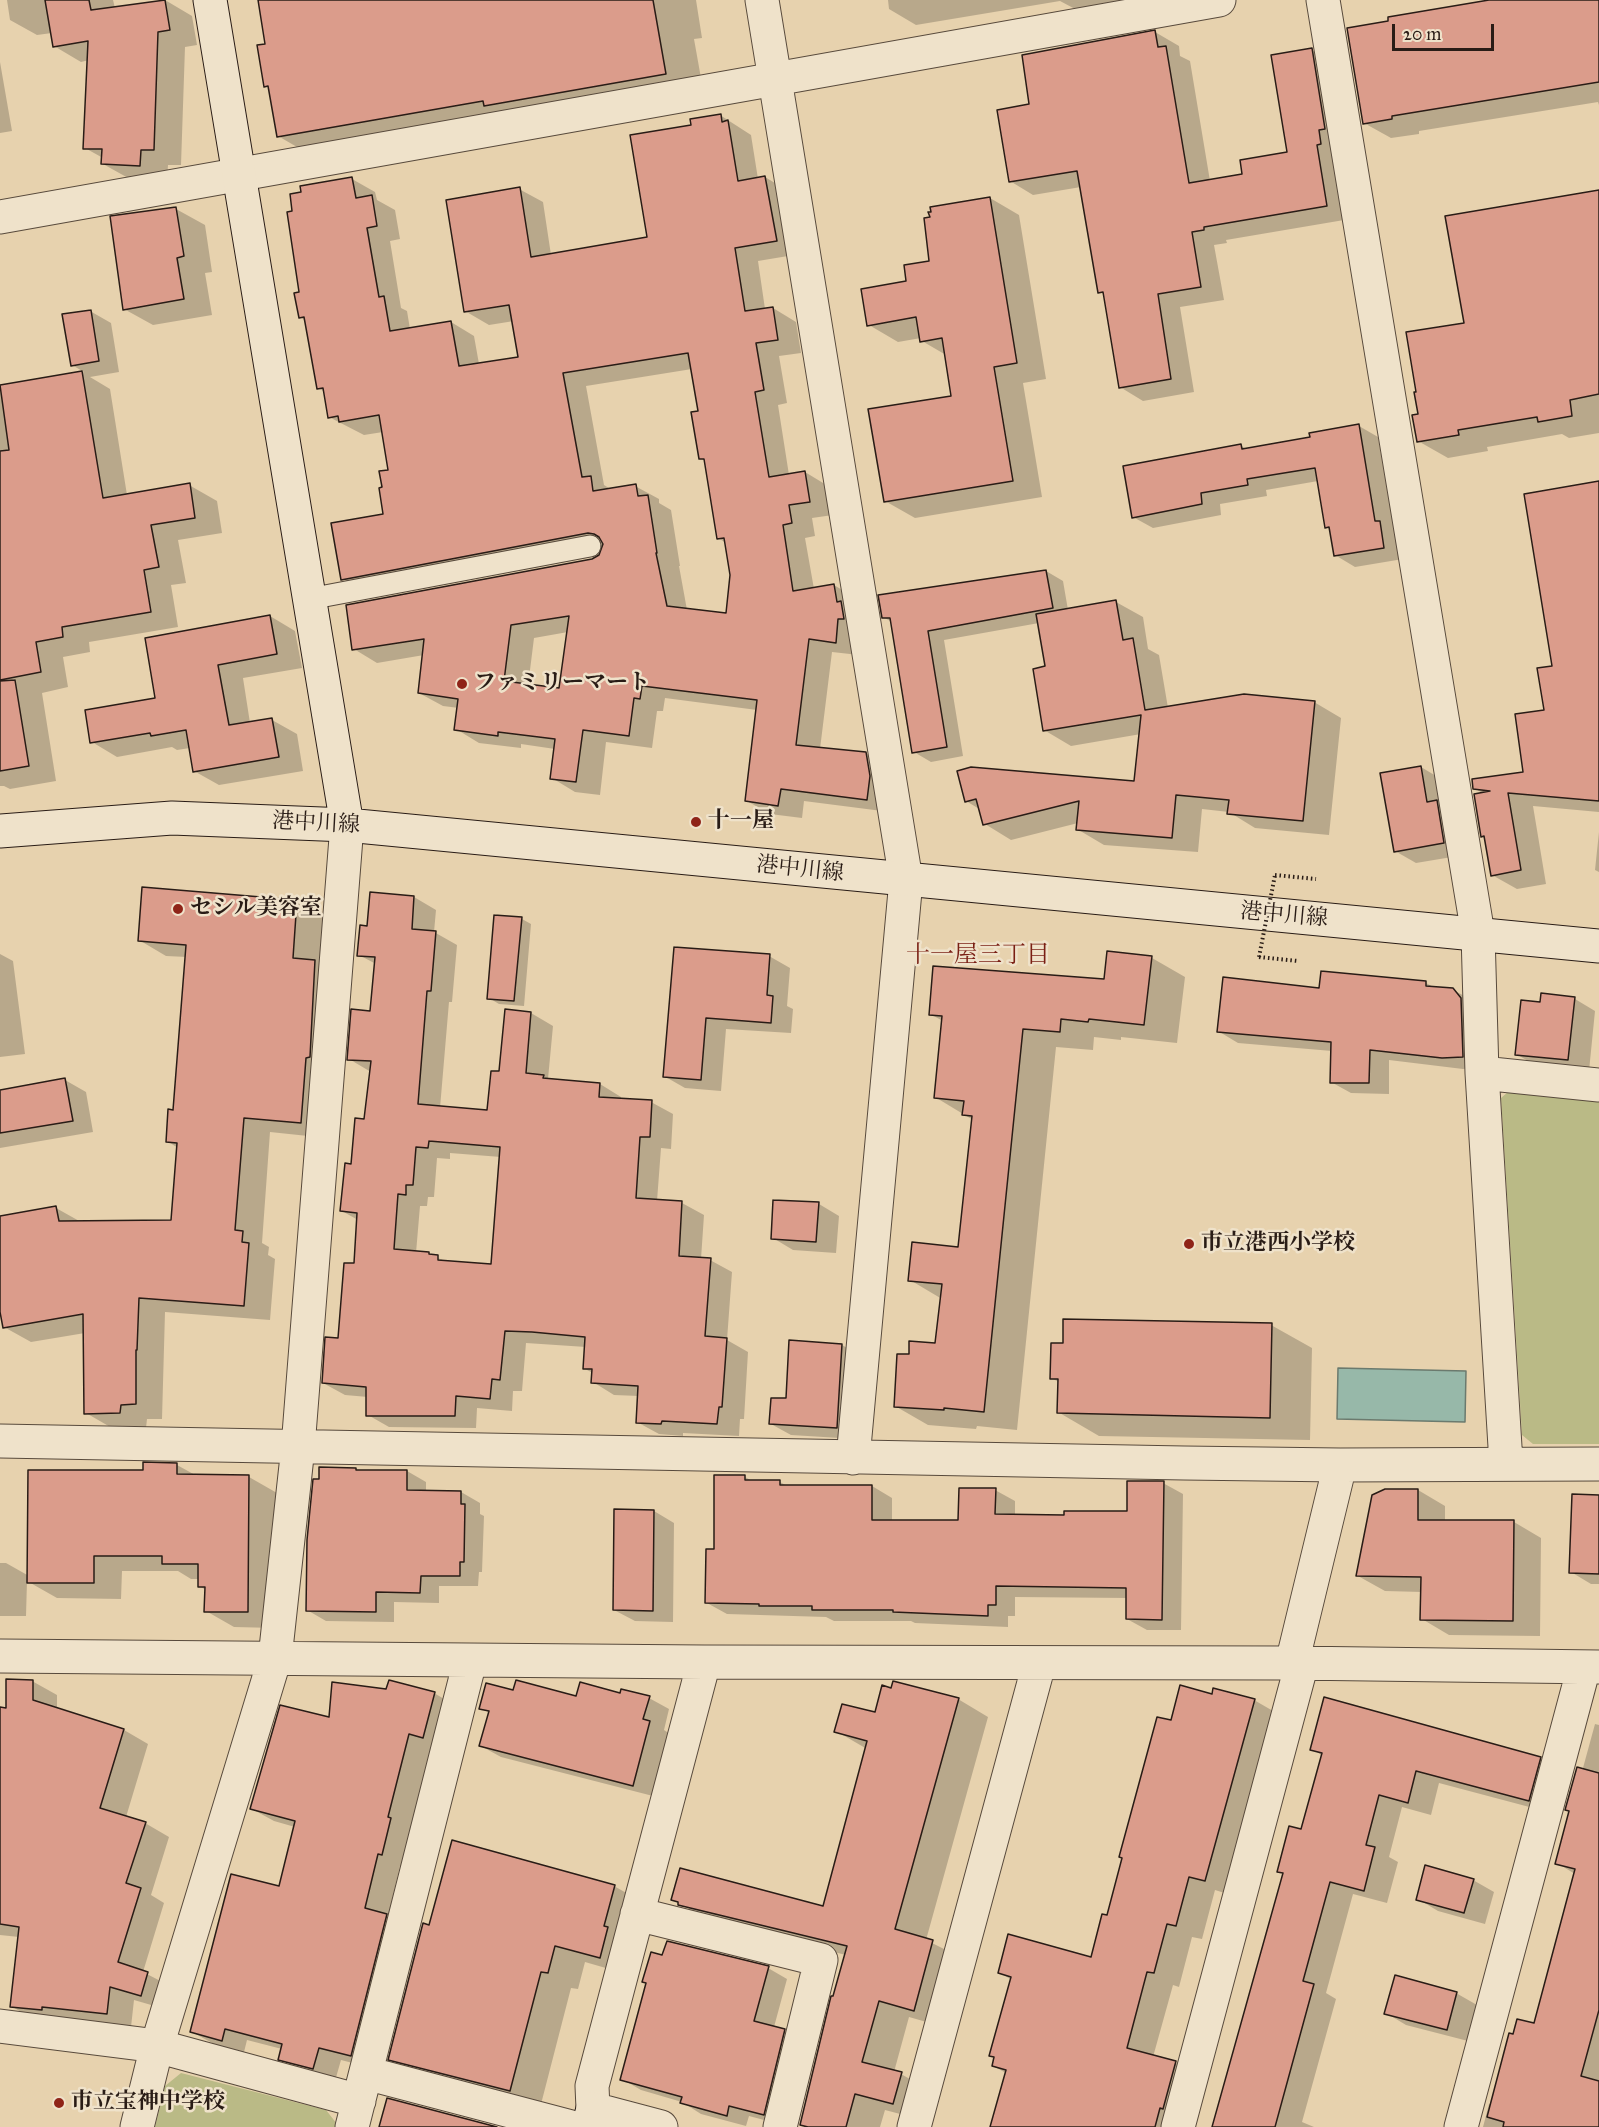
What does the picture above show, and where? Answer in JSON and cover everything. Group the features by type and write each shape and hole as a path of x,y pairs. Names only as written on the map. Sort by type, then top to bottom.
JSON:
{"street":[{"path":"137,2127 157,2046 275,1658 298,1446 347,825 210,0"},
{"path":"762,0 906,880 853,1458"},
{"path":"0,217 1219,0"},
{"path":"1323,0 1478,934 1482,1073 1506,1463"},
{"name":"港中川線","path":"0,831 172,818 347,825 1599,946"},
{"path":"1482,1073 1599,1085"},
{"path":"0,1441 853,1458 1340,1465 1599,1464"},
{"path":"1178,2127 1297,1663 1340,1465"},
{"path":"0,1656 470,1661 1297,1663 1592,1667 1461,2127"},
{"path":"359,2100 470,1661"},
{"path":"584,2121 704,1662"},
{"path":"914,2127 1039,1664"},
{"path":"637,1914 821,1960 780,2127"},
{"path":"0,2026 157,2046 359,2100 661,2127"}],"lane":[{"path":"309,599 590,546"}],"path":[{"path":"1299,961 1258,957 1275,875 1316,879"}],"green space":[{"path":"1515,1086 1599,1095 1599,1444 1533,1444 1522,1435 1501,1098"},
{"path":"181,2073 326,2110 337,2124 336,2127 155,2127 165,2086"}],"shaded area":[{"path":"1338,1368 1466,1371 1465,1422 1337,1419"}],"building":[{"path":"45,0 89,0 91,10 165,0 170,30 158,32 154,150 141,150 140,166 101,164 102,149 83,149 88,41 53,47"},
{"path":"258,0 653,0 666,74 484,106 483,101 277,137 268,86 264,87 257,45 265,44"},
{"path":"1489,0 1599,0 1599,82 1392,116 1392,119 1363,124 1347,28 1388,21 1388,17"},
{"path":"1155,30 1158,47 1166,46 1189,183 1242,174 1240,160 1287,152 1271,55 1312,48 1325,129 1319,130 1321,144 1317,145 1327,206 1204,227 1204,230 1192,232 1201,287 1158,294 1171,379 1119,388 1103,292 1098,293 1077,171 1009,182 997,110 1029,104 1022,55"},
{"path":"721,114 722,122 728,120 738,181 765,176 777,241 735,248 745,311 773,307 778,340 756,343 764,390 755,392 769,477 805,471 810,502 789,505 792,523 783,525 793,591 834,584 837,602 841,601 844,619 838,619 836,643 809,639 796,745 866,752 870,776 867,800 781,789 778,806 745,801 757,700 642,686 640,699 634,698 629,736 583,730 576,782 550,779 555,739 498,732 498,736 454,730 458,699 418,693 424,639 352,650 346,605 592,559 599,555 603,544 599,537 588,533 341,580 331,523 383,514 379,471 388,470 379,415 339,422 338,416 328,418 323,388 317,389 304,317 299,318 294,293 299,292 287,212 292,211 290,194 301,192 300,186 352,177 356,198 372,195 377,226 367,228 379,297 384,296 390,331 451,321 459,366 518,357 509,305 464,312 446,200 520,187 531,257 647,237 630,135 691,125 690,119","holes":["688,353 698,411 691,412 699,459 704,459 717,539 724,538 730,575 726,613 667,606 656,553 648,495 638,496 636,484 593,491 591,476 582,477 563,373","569,616 559,688 504,681 511,625"]},
{"path":"1599,190 1599,394 1570,400 1572,416 1538,422 1537,417 1458,430 1459,435 1417,442 1412,415 1418,414 1414,392 1416,392 1406,332 1464,323 1445,216"},
{"path":"990,197 1017,363 994,367 1013,481 884,502 868,409 951,396 942,338 920,342 916,317 867,326 861,289 906,281 904,265 929,261 924,218 930,217 928,212 931,212 930,207"},
{"path":"176,207 184,256 177,258 184,299 123,310 110,216"},
{"path":"91,310 99,361 71,366 62,314"},
{"path":"82,371 103,498 190,483 195,518 151,525 159,567 144,570 151,612 62,627 63,637 36,642 41,672 0,680 0,451 9,450 0,385"},
{"path":"1359,424 1375,521 1380,521 1384,548 1334,556 1329,527 1325,528 1315,468 1247,479 1248,485 1201,493 1202,504 1132,518 1123,466 1241,444 1242,449 1310,437 1309,433"},
{"path":"1599,481 1599,801 1508,793 1521,870 1491,876 1484,836 1481,837 1474,794 1490,791 1473,789 1472,779 1523,772 1515,714 1544,710 1537,668 1552,666 1524,494"},
{"path":"1046,570 1053,608 928,631 947,747 912,753 890,618 882,618 878,595"},
{"path":"1116,600 1123,640 1133,638 1145,710 1244,694 1315,701 1303,821 1227,814 1229,800 1176,795 1172,838 1076,830 1079,801 983,825 976,799 965,802 957,771 971,767 1134,781 1141,715 1043,731 1033,669 1045,666 1036,614"},
{"path":"270,615 277,654 218,665 229,725 272,718 279,757 193,772 186,730 151,736 150,733 90,743 85,710 155,698 145,638"},
{"path":"15,680 29,766 0,771 0,681"},
{"path":"1421,766 1427,802 1437,800 1444,843 1394,852 1380,773"},
{"path":"142,887 297,900 293,958 315,960 310,1057 306,1058 301,1123 244,1118 235,1230 243,1231 242,1242 249,1243 244,1306 139,1298 136,1404 121,1405 120,1413 84,1414 83,1314 3,1328 0,1312 0,1216 56,1206 59,1221 171,1220 177,1143 166,1142 168,1109 173,1110 186,945 138,941"},
{"path":"370,892 414,896 412,929 436,931 431,991 427,991 418,1104 487,1110 491,1071 499,1071 505,1009 531,1012 526,1073 544,1075 543,1078 600,1083 599,1097 652,1100 650,1137 640,1137 636,1198 682,1201 679,1256 711,1258 705,1336 727,1338 722,1407 719,1407 717,1424 662,1421 661,1424 636,1423 638,1386 591,1383 592,1369 583,1369 585,1337 505,1331 500,1380 492,1379 490,1399 456,1396 455,1416 366,1416 366,1387 322,1383 325,1337 338,1338 344,1263 354,1263 357,1213 340,1211 345,1163 351,1164 355,1118 364,1119 371,1061 347,1060 351,1009 370,1011 375,957 357,956 360,925 367,926","holes":["429,1141 500,1147 491,1264 438,1260 438,1255 429,1254 429,1252 394,1249 398,1194 406,1195 406,1185 413,1185 416,1147 428,1148"]},
{"path":"494,915 522,917 514,1001 487,999"},
{"path":"674,947 770,954 767,995 773,996 771,1023 706,1018 701,1080 663,1077"},
{"path":"1107,951 1152,956 1144,1025 1089,1019 1088,1022 1061,1019 1060,1032 1023,1029 984,1412 894,1407 897,1354 909,1354 909,1341 935,1343 942,1284 908,1281 912,1242 958,1247 972,1116 962,1115 964,1101 934,1098 942,1016 929,1015 933,966 1104,979"},
{"path":"1321,971 1426,981 1426,986 1453,988 1461,998 1463,1057 1442,1058 1370,1050 1369,1083 1330,1083 1331,1042 1217,1032 1223,977 1319,988"},
{"path":"1541,993 1575,997 1568,1060 1515,1055 1521,1000 1540,1002"},
{"path":"65,1078 73,1121 0,1133 0,1090"},
{"path":"773,1200 819,1202 816,1242 771,1239"},
{"path":"1063,1319 1272,1323 1270,1418 1057,1413 1058,1379 1050,1379 1051,1343 1063,1343"},
{"path":"789,1340 842,1344 837,1428 769,1424 771,1398 786,1398"},
{"path":"143,1462 177,1463 177,1474 249,1475 248,1612 204,1612 205,1587 198,1587 198,1564 162,1564 162,1556 94,1556 94,1583 27,1583 28,1470 143,1470"},
{"path":"319,1467 407,1470 407,1490 461,1491 461,1504 465,1504 464,1562 460,1562 460,1576 421,1576 420,1593 376,1592 376,1612 306,1611 307,1540 313,1479 319,1479"},
{"path":"714,1475 745,1475 745,1480 780,1480 780,1485 872,1485 872,1520 958,1520 959,1488 996,1488 995,1514 1064,1515 1064,1511 1127,1511 1127,1481 1164,1481 1162,1620 1126,1619 1126,1588 996,1586 996,1605 988,1605 988,1616 893,1612 893,1610 812,1610 812,1606 705,1603 706,1549 714,1549"},
{"path":"1385,1489 1418,1489 1418,1520 1514,1520 1513,1621 1420,1620 1421,1577 1356,1576 1372,1495"},
{"path":"1572,1494 1599,1495 1599,1574 1569,1573"},
{"path":"614,1509 654,1510 653,1611 613,1610"},
{"path":"6,1679 33,1680 33,1700 124,1729 100,1808 146,1822 126,1883 141,1888 118,1962 148,1972 141,1996 110,1987 107,2014 42,2007 42,2010 10,2007 19,1927 0,1924 0,1707 6,1708"},
{"path":"389,1680 435,1692 423,1738 409,1734 388,1817 391,1818 382,1855 378,1854 365,1908 387,1914 351,2056 319,2048 313,2069 278,2060 282,2044 225,2029 222,2041 190,2032 231,1874 279,1886 295,1821 250,1809 280,1705 329,1717 332,1682 386,1689"},
{"path":"516,1680 576,1696 580,1682 620,1693 621,1689 650,1696 643,1719 650,1721 633,1786 479,1746 489,1711 479,1709 486,1683 513,1690"},
{"path":"893,1681 959,1698 895,1929 933,1940 914,2011 879,2001 862,2062 902,2072 893,2104 855,2094 846,2127 808,2127 800,2125 831,1996 833,1996 847,1946 678,1905 678,1902 671,1900 680,1868 823,1906 867,1741 834,1732 842,1704 875,1712 882,1685 891,1688"},
{"path":"1180,1685 1212,1694 1213,1688 1255,1699 1205,1881 1189,1877 1176,1926 1167,1924 1154,1973 1147,1972 1127,2048 1176,2061 1163,2109 1160,2108 1155,2127 990,2127 1006,2070 992,2066 994,2057 989,2056 1011,1977 998,1973 1008,1934 1091,1957 1102,1914 1107,1915 1122,1858 1119,1857 1157,1717 1171,1720"},
{"path":"1324,1697 1541,1757 1529,1801 1416,1771 1408,1803 1379,1795 1366,1845 1375,1847 1364,1891 1330,1882 1303,1981 1314,1984 1275,2127 1212,2127 1283,1873 1277,1872 1289,1826 1301,1829 1322,1753 1310,1750"},
{"path":"1577,1767 1599,1773 1599,2010 1581,2076 1599,2081 1599,2127 1503,2127 1504,2122 1487,2117 1509,2033 1513,2034 1517,2019 1534,2023 1575,1869 1555,1864 1569,1811 1565,1810"},
{"path":"452,1840 615,1885 604,1926 608,1927 600,1958 555,1946 548,1973 541,1972 510,2091 388,2060 423,1923 429,1925"},
{"path":"1425,1865 1474,1879 1464,1913 1416,1900"},
{"path":"667,1941 769,1966 754,2021 785,2029 764,2115 729,2106 727,2116 680,2103 682,2097 620,2080 646,1983 642,1982 651,1952 662,1955"},
{"path":"1395,1975 1457,1992 1447,2030 1384,2014"},
{"path":"387,2098 497,2127 379,2127"}],"place":[{"name":"ファミリーマート","path":"462,684"},
{"name":"十一屋","path":"696,822"},
{"name":"セシル美容室","path":"178,909"},
{"name":"市立港西小学校","path":"1189,1244"},
{"name":"市立宝神中学校","path":"59,2103"}],"district":[{"name":"十一屋三丁目","path":"978,956"}]}
